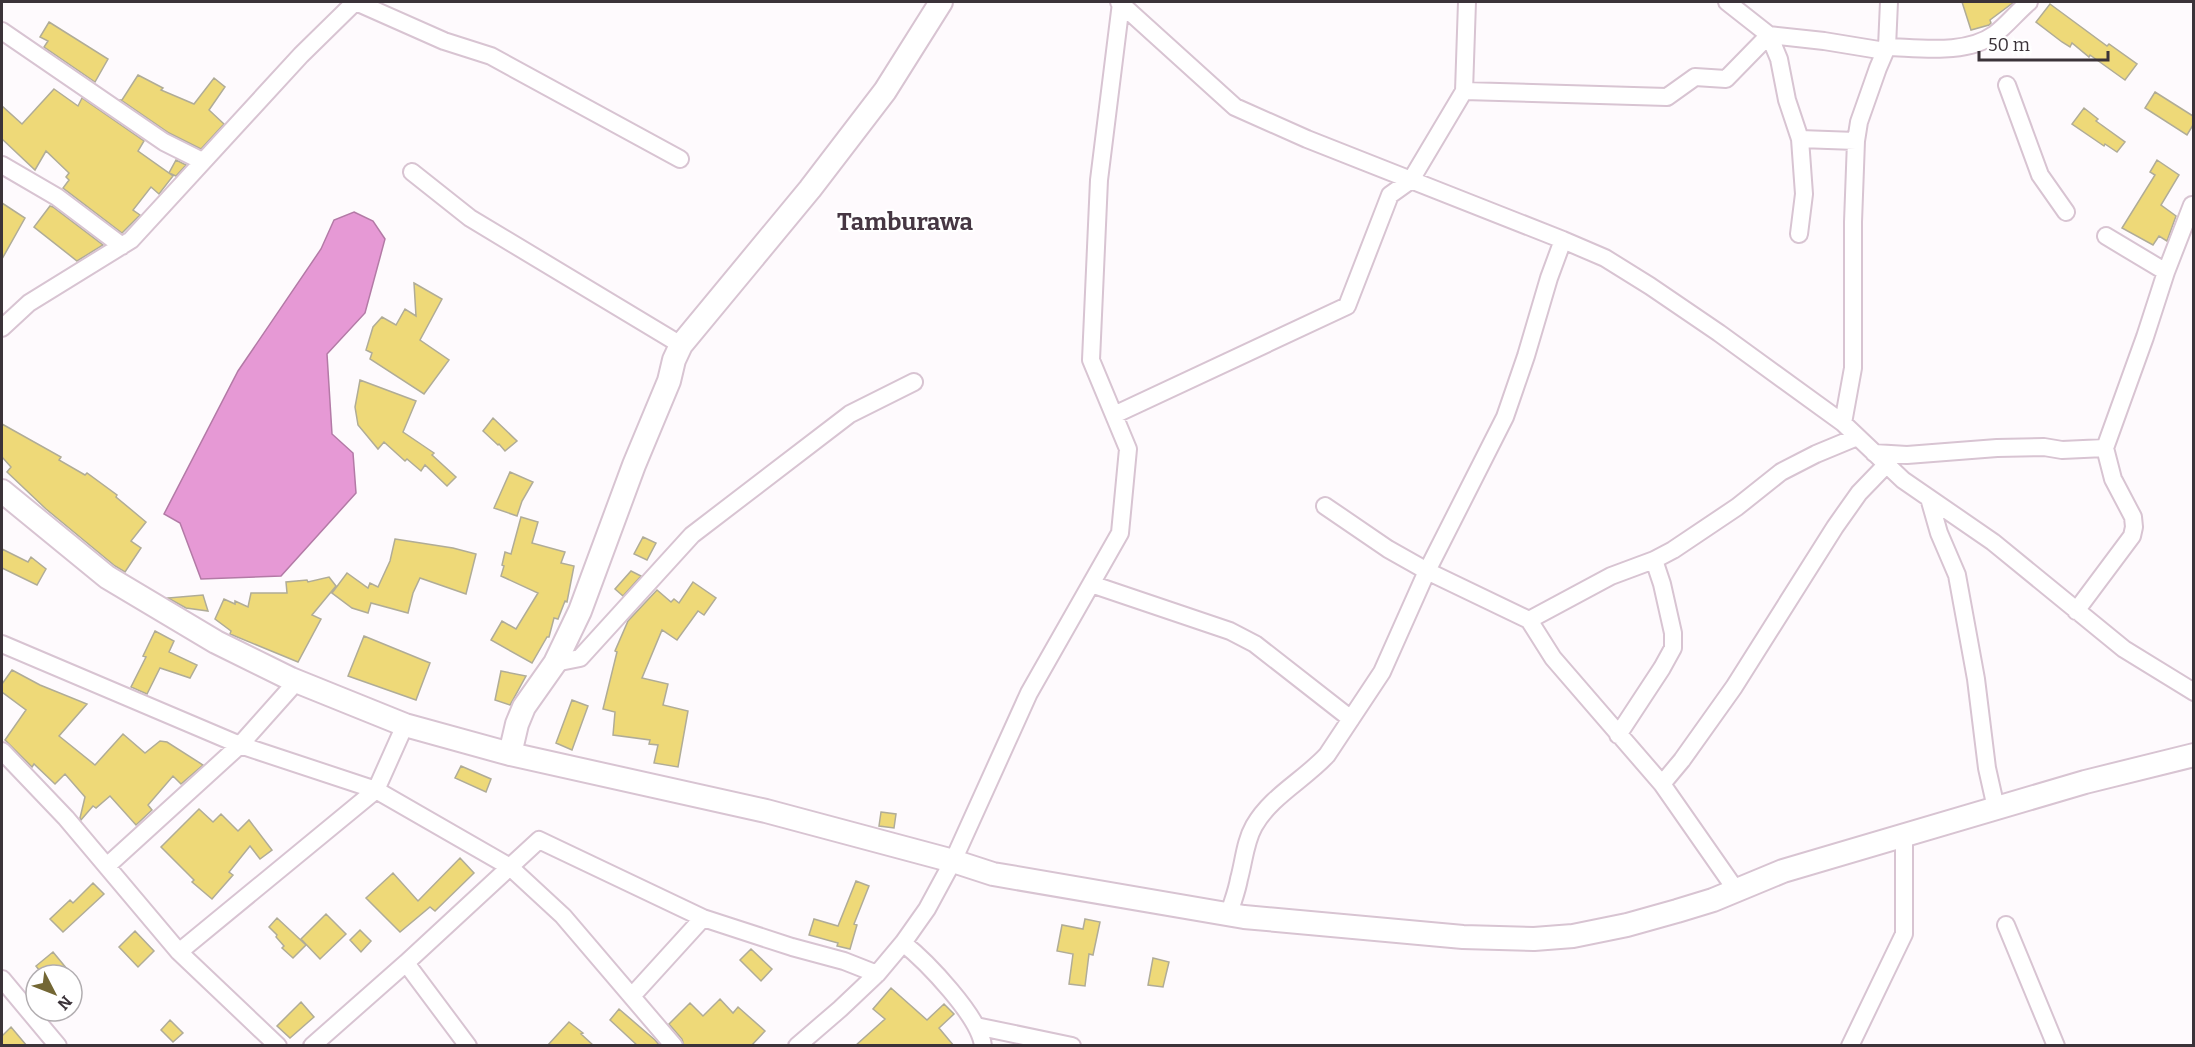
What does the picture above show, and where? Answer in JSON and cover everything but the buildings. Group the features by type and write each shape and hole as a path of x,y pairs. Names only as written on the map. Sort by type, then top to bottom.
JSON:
{"main road":[{"path":"510,754 524,707 555,663 580,611 681,345 810,189 885,91 941,2"},
{"path":"2,491 12,502 106,577 216,642 297,681 405,725 510,754 766,811 953,861 993,874 1229,914 1463,937 1534,939 1573,936 1627,925 1713,900 1783,871 2085,782 2193,755"}],"street":[{"path":"2,328 29,303 132,240 301,55 356,2 444,41 491,56 680,159"},
{"path":"1120,2 1235,107 1307,139 1605,258 1650,286 1843,423 1903,480 1993,542 2124,648 2193,692"},
{"path":"796,1046 877,974 927,909 953,861 1029,693 1120,533 1128,449 1091,360 1100,180 1120,2"},
{"path":"1114,415 1347,306 1390,195 1411,180 1464,91 1467,2"},
{"path":"1727,2 1769,35 1779,58 1790,111 1800,139 1804,194 1798,234"},
{"path":"1843,423 1852,368 1852,222 1856,141 1859,122 1886,49 1889,2"},
{"path":"1769,35 1886,49 1962,47 1996,34 2029,2"},
{"path":"2,31 164,141 202,161"},
{"path":"1464,91 1667,97 1695,77 1726,79 1769,35"},
{"path":"2007,85 2040,175 2066,212"},
{"path":"1800,139 1856,141"},
{"path":"2,165 57,197 122,246"},
{"path":"412,172 470,218 681,345"},
{"path":"2076,611 2134,531 2133,517 2113,479 2105,448 2166,272 2192,205"},
{"path":"2106,236 2166,272"},
{"path":"1229,914 1246,846 1254,825 1281,795 1318,765 1352,719 1382,672 1427,572 1505,417 1527,356 1549,278 1563,240"},
{"path":"555,663 580,658 692,535 850,414 914,382"},
{"path":"1529,620 1611,576 1654,560 1704,531 1786,469 1857,437"},
{"path":"1874,453 1906,455 1997,448 2044,447 2062,450 2105,448"},
{"path":"1662,784 1734,687 1835,527 1859,494 1886,465"},
{"path":"1929,498 1939,532 1958,575 1976,679 1987,768 1996,808"},
{"path":"1325,506 1388,549 1427,572 1529,620 1553,658 1662,784 1736,890"},
{"path":"1618,735 1673,648 1673,633 1654,560"},
{"path":"1091,584 1238,635 1255,644 1352,719"},
{"path":"2,644 240,745 376,790 510,867 562,916 674,1046"},
{"path":"107,866 240,745 297,681"},
{"path":"179,952 376,790 405,725"},
{"path":"2,751 66,818 179,952 278,1046"},
{"path":"1850,1046 1904,934 1904,836"},
{"path":"312,1046 539,840 703,918 844,961 877,974"},
{"path":"632,996 703,918"},
{"path":"2006,925 2056,1046"},
{"path":"903,943 916,953 959,1001 976,1026 982,1046"},
{"path":"406,963 468,1046"},
{"path":"2,980 58,1046"},
{"path":"976,1026 1072,1046"},
{"path":"464,1027 475,1046"}],"shaded area":[{"path":"354,212 373,221 385,239 365,313 327,354 332,434 353,453 356,493 281,576 201,579 180,523 164,514 238,371 321,249 334,220"}],"district":[{"name":"Tamburawa","path":"905,222"}]}
